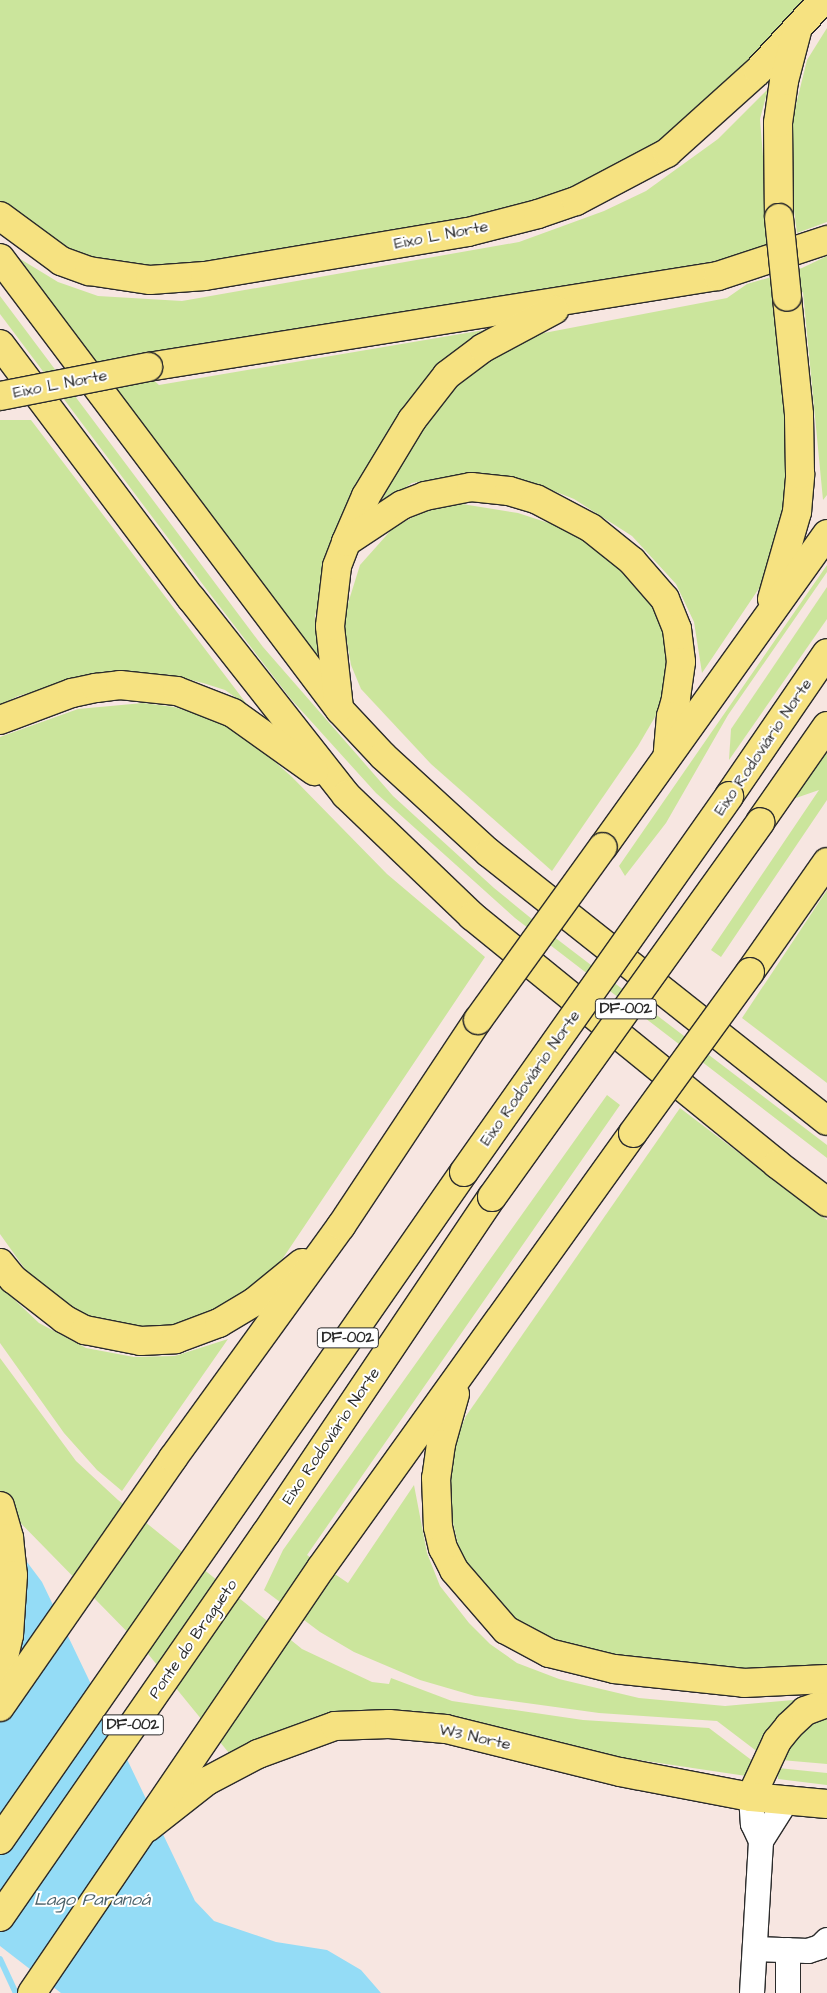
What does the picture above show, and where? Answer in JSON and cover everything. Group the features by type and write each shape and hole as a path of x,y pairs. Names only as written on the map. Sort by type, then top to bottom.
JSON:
{"main road":[{"name":"Eixo L Norte","path":"0,216 61,261 89,271 150,280 205,276 468,232 576,201 640,169 693,131 797,31 823,0"},
{"path":"761,629 797,512 801,443 779,218 778,123 784,81 797,31"},
{"name":"Eixo L Norte","path":"0,396 148,367 718,276 827,240"},
{"path":"0,258 340,710 383,756 489,853 827,1121"},
{"path":"340,710 330,626 337,566 366,496 412,420 447,375 483,348 572,300"},
{"path":"0,344 191,598 346,795"},
{"path":"346,542 402,505 425,496 471,488 510,491 536,499 591,528 638,566 658,587 673,614 681,662 670,723 668,753"},
{"path":"0,1707 173,1458 342,1226 478,1020 603,847 668,753 761,629 827,534"},
{"name":"Eixo Rodoviário Norte","path":"0,1840 827,653"},
{"path":"0,720 65,695 120,685 177,691 233,713 346,795 472,916 777,1164 827,1202"},
{"name":"Eixo Rodoviário Norte","path":"266,1533 492,1196 827,726"},
{"path":"32,1993 146,1829 321,1568 824,867"},
{"path":"0,1263 35,1298 85,1330 141,1340 176,1339 219,1323 254,1302 342,1226"},
{"path":"461,1374 437,1469 435,1500 438,1527 443,1548 454,1570 506,1630 549,1653 614,1669 744,1683 827,1679"},
{"path":"0,1506 9,1538 13,1575 9,1634 0,1673"},
{"name":"Ponte do Bragueto","path":"0,1917 266,1533"},
{"path":"751,1797 777,1741 789,1726 805,1711 827,1703"},
{"name":"W3 Norte","path":"146,1829 207,1781 258,1754 335,1726 390,1724 446,1729 620,1772 751,1797 827,1804"}],"street":[{"path":"751,1797 751,1816 761,1841 752,1993"},
{"path":"761,1841 787,1800"},
{"path":"755,1949 808,1951 820,1947 827,1940"},
{"path":"788,1950 788,1993"}],"green space":[{"path":"0,0 807,0 762,51 678,132 608,176 506,213 168,272 72,255 0,208"},
{"path":"827,28 827,222 797,233 790,179 791,125 807,60"},
{"path":"768,89 760,119 770,245 749,255 135,363 159,385 496,328 477,339 328,562 315,616 319,658 17,257 58,282 98,296 182,301 519,242 604,211 646,191 718,139"},
{"path":"827,256 827,495 823,500 803,292 775,301 792,482 766,578 702,673 694,622 676,584 632,536 574,499 536,484 462,474 412,483 379,505 428,415 467,367 523,337 727,298 747,284 802,268"},
{"path":"0,296 263,647 393,796 494,888 549,933 827,1145 827,1158 515,918 376,793 290,698 207,590 0,314"},
{"path":"0,420 31,420 249,707 225,690 171,675 144,673 87,677 18,696 0,705"},
{"path":"462,504 518,513 564,528 599,547 633,574 664,621 672,656 662,705 638,746 552,871 431,764 361,689 351,665 345,631 345,613 360,565 393,528 422,512"},
{"path":"827,565 827,572 728,715 666,823 625,876 619,866"},
{"path":"827,587 827,619 729,760 731,729"},
{"path":"143,703 174,707 207,717 247,737 292,777 387,874 485,957 277,1267 227,1309 170,1327 141,1329 112,1325 77,1312 32,1279 0,1234 0,737 78,709"},
{"path":"827,751 827,800 721,957 711,950 819,790 793,799"},
{"path":"827,890 827,1083 742,1018"},
{"path":"607,1095 620,1105 307,1555 348,1583 414,1485 427,1553 440,1586 469,1623 490,1644 517,1663 559,1679 639,1698 725,1706 816,1698 763,1756 717,1721 599,1713 475,1696 420,1680 354,1652 320,1632 264,1590 283,1550"},
{"path":"680,1108 827,1220 827,1667 766,1674 600,1659 518,1627 473,1579 459,1549 447,1496 452,1449 466,1416"},
{"path":"0,1286 39,1323 86,1348 134,1357 175,1356 228,1339 122,1491 97,1470 64,1433 0,1343"},
{"path":"0,1358 76,1461 118,1500 302,1649 372,1682 389,1684 391,1678 452,1701 583,1720 709,1728 758,1765 753,1777 592,1753 450,1716 233,1758 144,1649 0,1502"},
{"path":"827,1714 827,1764 781,1760 796,1736"},
{"path":"778,1768 827,1773 827,1785 778,1779"}],"water":[{"name":"Lago Paranoá","path":"0,1526 42,1582 195,1901 214,1921 276,1942 327,1950 361,1970 381,1993 61,1993 0,1946"}],"waterway":[{"path":"0,1959 16,1993"}]}
